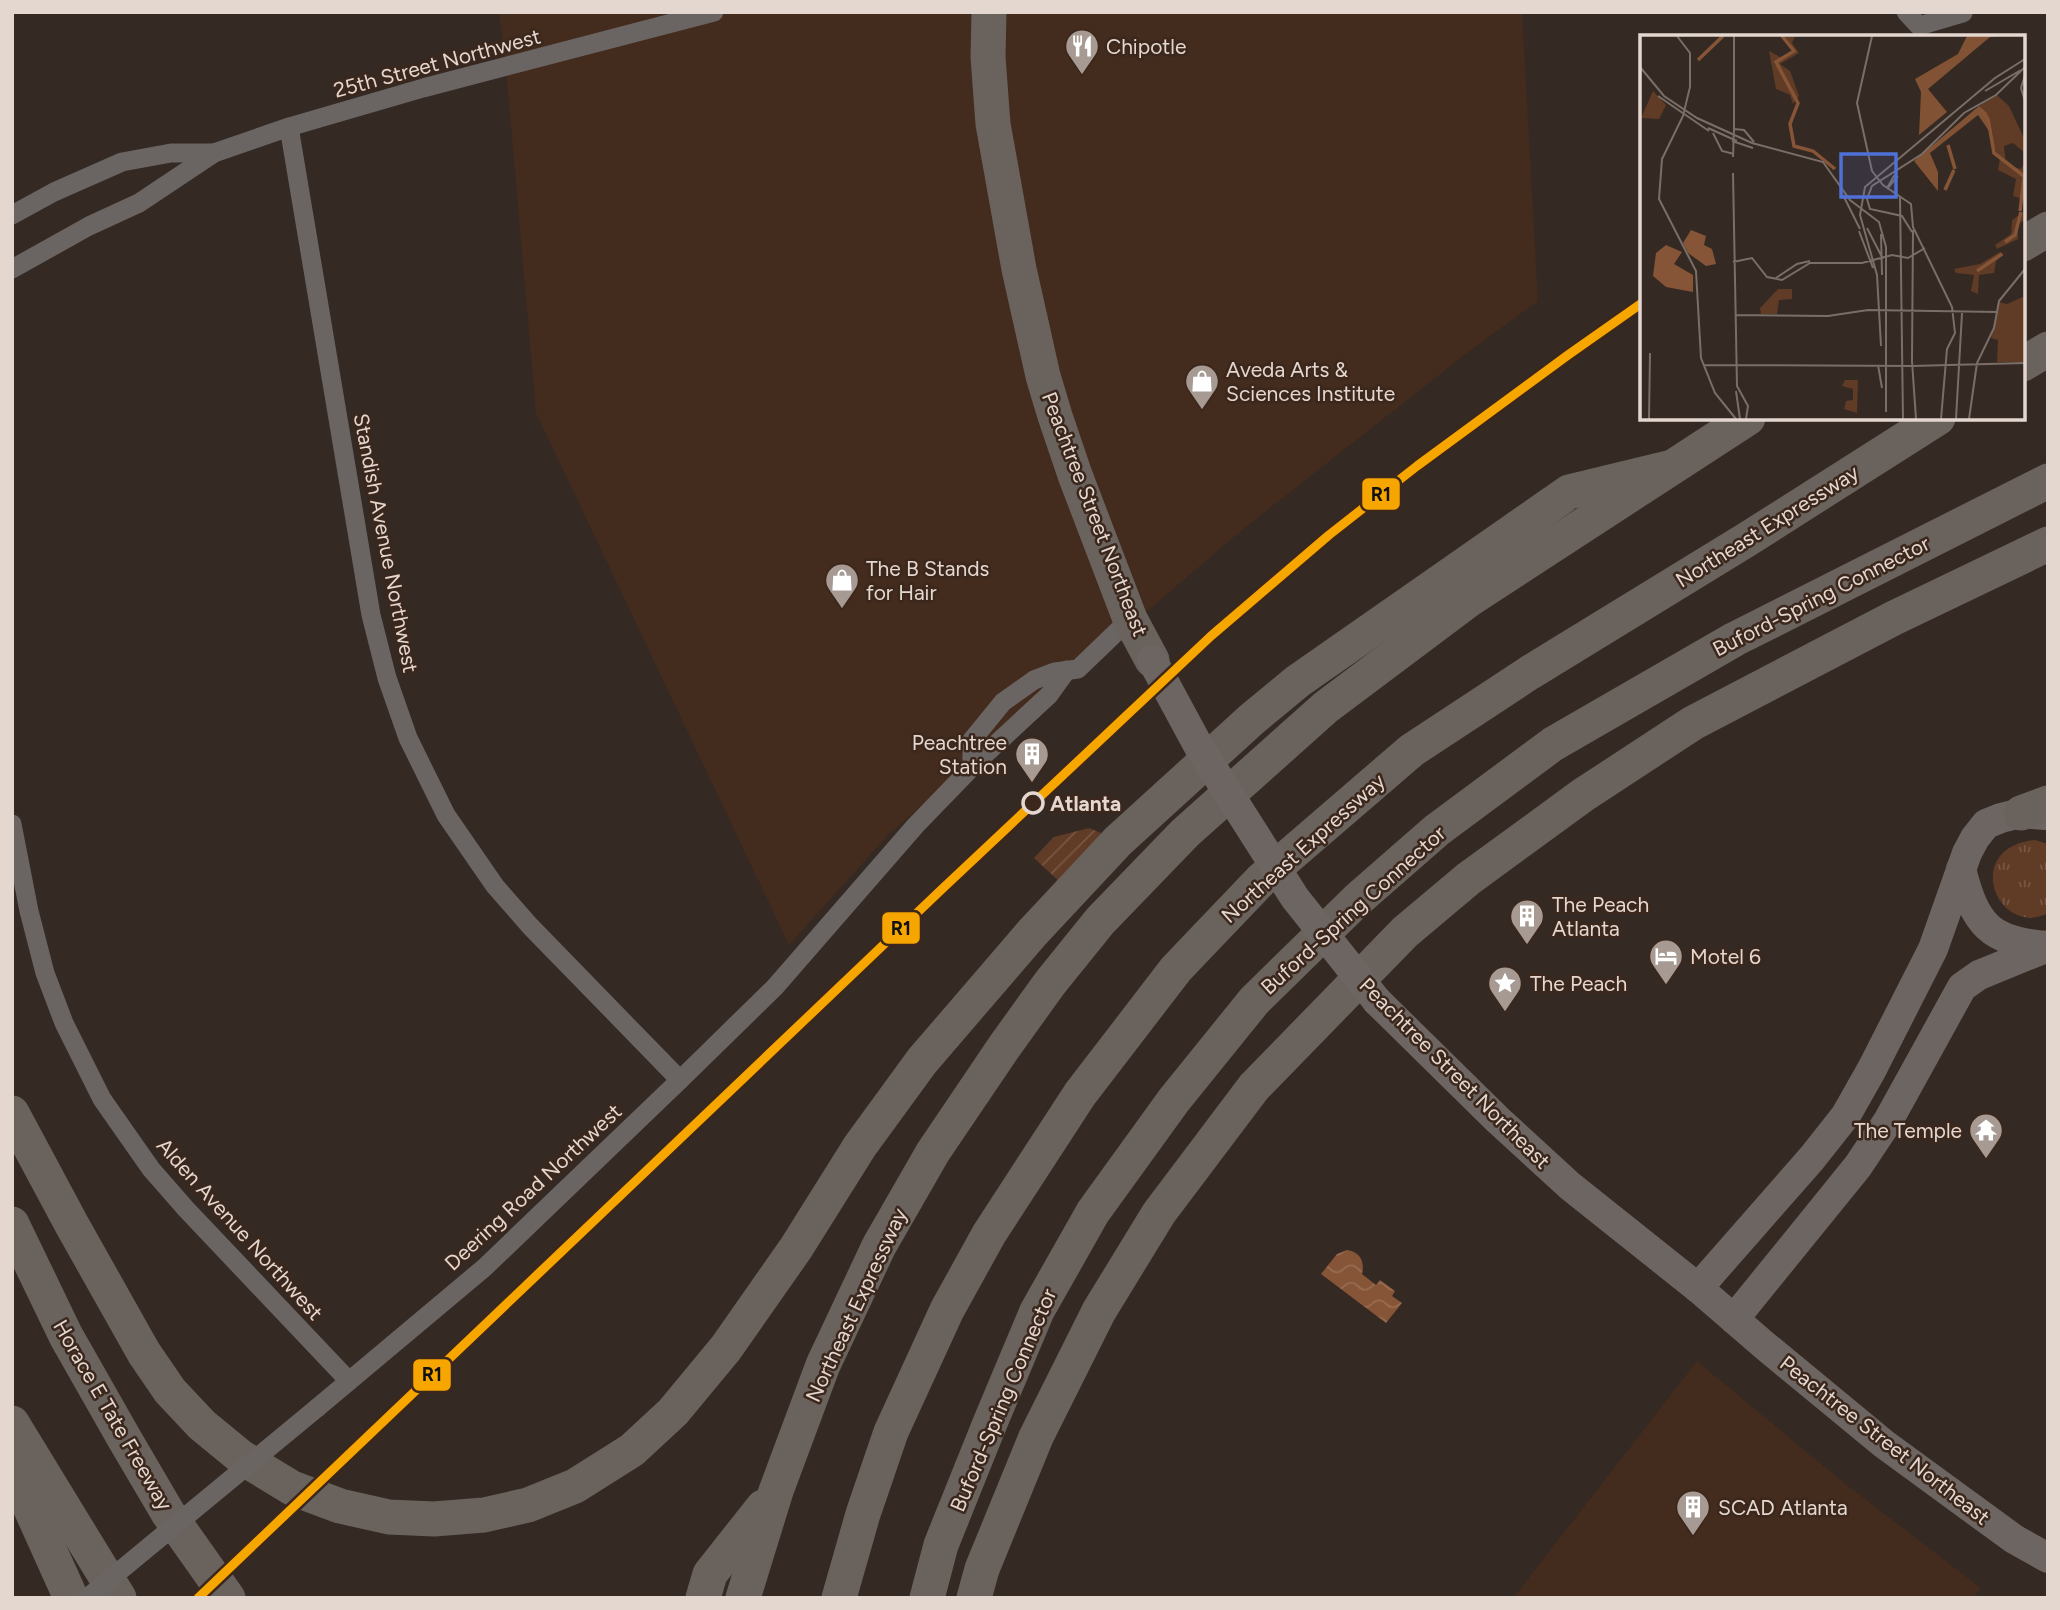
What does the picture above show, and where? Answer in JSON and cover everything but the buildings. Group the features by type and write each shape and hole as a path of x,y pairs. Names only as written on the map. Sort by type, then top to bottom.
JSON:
{"highway":[{"name":"Peachtree Street Northeast","path":"989,12 988,57 993,124 1019,269 1043,376 1071,463 1130,619 1152,660"},
{"path":"2025,243 2048,229"},
{"path":"2025,363 2048,349"},
{"name":"Northeast Expressway","path":"743,1598 776,1490 823,1365 879,1246 933,1152 1004,1047 1050,982 1101,921 1185,833 1326,707 1470,599 1745,420"},
{"name":"Northeast Expressway","path":"839,1598 863,1514 891,1432 947,1310 989,1234 1080,1094 1176,969 1261,880 1412,750 1529,673 1935,420"},
{"path":"12,1113 144,1353 170,1391 240,1457 292,1488 340,1506 389,1517 434,1520 484,1515 528,1505 575,1486 632,1450 673,1412 726,1348 796,1248 860,1146 922,1061 1032,933 1118,841 1232,737 1298,681 1569,492 1668,468"},
{"name":"Buford-Spring Connector","path":"927,1598 941,1545 1037,1311 1093,1212 1174,1100 1254,1001 1358,899 1427,839 1553,744 1735,639 2048,481"},
{"path":"974,1598 982,1569 1036,1437 1099,1311 1159,1213 1254,1087 1405,932 1468,879 1583,795 1693,723 1894,618 2048,544"},
{"name":"Horace E Tate Freeway","path":"12,1224 66,1336 117,1427 168,1513 228,1598"},
{"path":"12,1423 119,1598"},
{"path":"12,1467 71,1598"},
{"path":"703,1598 710,1574 776,1490"}],"main road":[{"name":"Peachtree Street Northeast","path":"1152,660 1199,747 1295,898 1377,1001 1564,1181 1698,1288 1884,1444 2003,1532 2048,1558"},
{"path":"1698,1288 1812,1158 1846,1115 1933,949 1961,869 1975,838 1986,824 2001,818 2039,811"},
{"path":"1961,869 1973,907 1984,923 1999,935 2017,942 2048,946"},
{"path":"1734,1319 1858,1166 1906,1089 1962,986 1979,975 2048,946"}],"street":[{"name":"25th Street Northwest","path":"12,268 89,226 139,203 214,153 289,127 422,88 714,12"},
{"path":"1906,12 1919,26 1963,12"},
{"name":"Standish Avenue Northwest","path":"289,127 372,615 387,678 408,738 446,815 495,886 530,926 680,1080"},
{"name":"25th Street Northwest","path":"12,215 54,192 122,162 171,153 214,153"},
{"name":"Deering Road Northwest","path":"87,1598 484,1268 775,986 916,825 972,768 972,740 1003,702 1034,680 1055,672 1078,669 1130,619"},
{"name":"Alden Avenue Northwest","path":"12,824 29,911 45,973 64,1023 102,1099 150,1169 349,1381"}],"shaded area":[{"path":"499,12 1522,12 1538,301 1467,353 1247,526 1049,695 888,835 789,945 536,413"},
{"path":"1697,1361 1838,1478 1981,1588 1974,1598 1513,1598"}],"green space":[{"path":"1089,828 1108,836 1063,885 1034,858 1054,837"},
{"path":"2035,840 2048,844 2048,913 2030,918 2014,914 2002,903 1995,889 1993,873 1998,858 2012,846"}],"water":[{"path":"1347,1250 1360,1258 1363,1265 1362,1274 1376,1285 1380,1280 1395,1291 1392,1296 1402,1303 1386,1323 1321,1274 1337,1254"}],"transit line":[{"name":"R1","path":"198,1598 1211,636 1329,535 1417,466 1640,304"}],"place":[{"name":"Chipotle","path":"1082,76"},
{"name":"Aveda Arts & Sciences Institute","path":"1202,411"},
{"name":"The B Stands for Hair","path":"842,610"},
{"name":"Peachtree Station","path":"1032,784"},
{"name":"Atlanta","path":"1033,803"},
{"name":"The Peach Atlanta","path":"1527,946"},
{"name":"Motel 6","path":"1666,986"},
{"name":"The Peach","path":"1505,1013"},
{"name":"The Temple","path":"1986,1160"},
{"name":"SCAD Atlanta","path":"1693,1537"}]}
